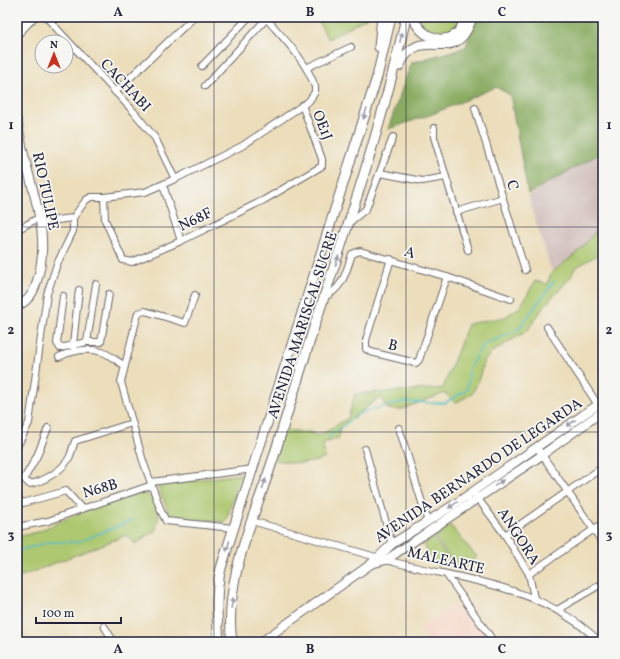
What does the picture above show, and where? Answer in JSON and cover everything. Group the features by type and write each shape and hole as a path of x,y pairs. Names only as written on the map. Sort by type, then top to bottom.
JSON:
{"main road":[{"path":"377,77 382,17"},
{"path":"377,77 391,17"},
{"name":"AVENIDA MARISCAL SUCRE","path":"233,641 230,625 232,601 241,555 350,222 390,84 406,17"},
{"path":"413,17 422,32 429,37 438,39 447,38 455,34 462,27 465,17"},
{"path":"390,84 408,51 423,44 443,45 456,41 466,32 472,17"},
{"name":"AVENIDA MARISCAL SUCRE","path":"218,642 216,607 218,582 233,528 254,469 377,77"}],"street":[{"path":"17,23 23,17"},
{"path":"17,34 33,17"},
{"name":"CACHABI","path":"46,17 155,138 175,179"},
{"path":"115,92 194,17"},
{"path":"202,66 249,17"},
{"path":"17,447 29,423 47,294 57,264 73,231 73,218 86,200 91,197 145,192 163,185 242,146 309,101 315,92 314,84 306,68 286,40 265,18 206,86"},
{"path":"306,68 351,47"},
{"name":"OE1J","path":"302,105 320,154"},
{"name":"C","path":"475,108 525,270"},
{"name":"RIO TULIPE","path":"17,120 18,135 40,220 42,255 40,271 32,293 25,302 17,306"},
{"path":"434,128 434,137 468,250"},
{"path":"350,222 366,209 393,137"},
{"name":"N68F","path":"104,197 105,220 123,260 132,262 181,241 264,200 317,170 323,163 320,154"},
{"path":"17,170 26,163"},
{"path":"380,173 422,181 446,177"},
{"path":"163,185 181,241"},
{"path":"456,212 503,198"},
{"path":"17,230 40,220 73,218"},
{"name":"A","path":"324,298 341,286 352,254 355,252 365,252 391,259 511,298"},
{"name":"B","path":"391,259 366,340 366,349 370,352 416,363 419,360 447,277"},
{"path":"87,342 96,284"},
{"path":"76,351 73,344 79,290"},
{"path":"62,296 57,345 60,348 73,344 101,342 109,294"},
{"path":"195,295 185,323 145,311 138,313 121,382 151,484 166,521 233,528"},
{"path":"547,327 601,406"},
{"path":"58,357 76,351 102,352 124,365"},
{"name":"AVENIDA BERNARDO DE LEGARDA","path":"371,564 386,560 475,495 536,447 601,406"},
{"name":"AVENIDA BERNARDO DE LEGARDA","path":"261,642 371,564 376,557 392,544 542,455 601,406"},
{"path":"48,428 37,456 24,479 29,484 39,483 59,469 70,458 75,441 132,423"},
{"path":"399,428 428,522"},
{"path":"536,447 603,543"},
{"path":"366,449 392,544"},
{"path":"505,535 603,467"},
{"name":"N68B","path":"17,498 23,503 66,491 82,509 151,484 254,469"},
{"name":"ANGORA","path":"475,495 505,535 529,574 534,598"},
{"path":"17,527 48,521 82,509"},
{"name":"MALEARTE","path":"252,521 386,560 514,590 557,610 592,634 600,642"},
{"path":"529,574 603,523"},
{"path":"446,574 494,642"},
{"path":"557,610 603,583"},
{"path":"104,626 114,642"}],"shaded area":[{"path":"603,145 603,223 576,254 552,272 528,197"},
{"path":"460,601 491,642 428,642 419,628"}],"green space":[{"path":"316,17 368,17 328,39"},
{"path":"416,17 462,17 458,24 449,33 439,34 420,28"},
{"path":"475,17 603,17 603,152 528,194 510,95 496,87 430,115 388,129 411,63 466,47"},
{"path":"603,223 602,252 575,268 571,277 546,304 527,331 492,352 484,361 478,382 472,394 455,403 445,393 400,410 388,409 380,397 340,428 339,438 323,443 325,458 319,461 306,463 275,460 282,430 310,432 319,436 348,418 355,394 443,388 468,324 505,317 521,306 535,281 547,284 552,272 576,254"},
{"path":"241,474 226,522 170,517 159,489 159,485"},
{"path":"143,492 155,500 159,515 156,530 135,544 127,535 17,578 17,537 37,532 84,511"},
{"path":"450,525 477,557 459,571 435,537"},
{"path":"433,538 448,558 437,566 423,545"}],"waterway":[{"path":"328,437 360,413 401,402 445,403 467,390 470,366 483,345 519,329 554,281"},
{"path":"17,551 50,542 78,542 133,520"}]}
